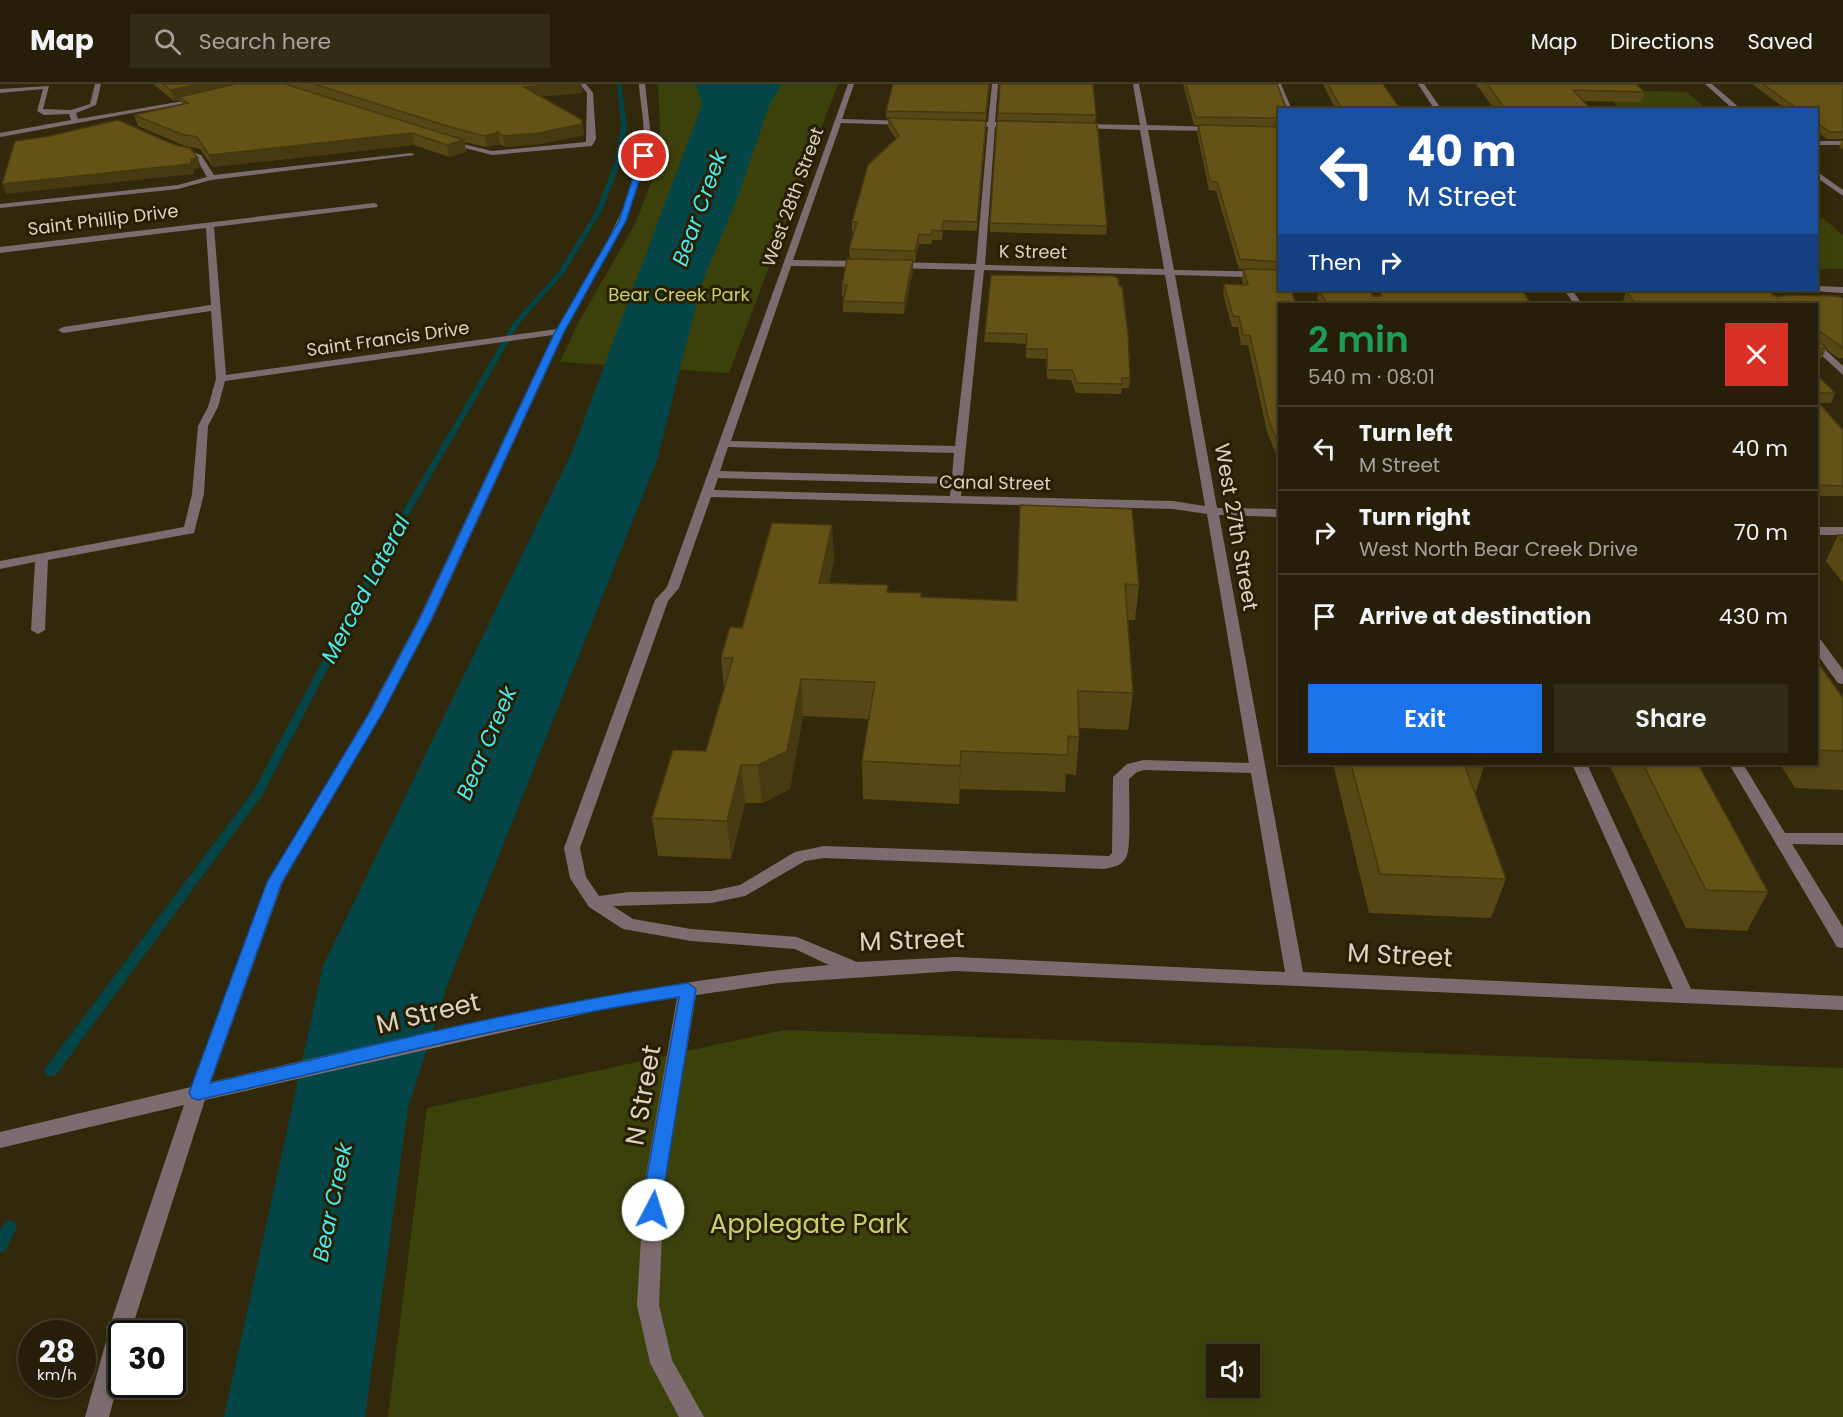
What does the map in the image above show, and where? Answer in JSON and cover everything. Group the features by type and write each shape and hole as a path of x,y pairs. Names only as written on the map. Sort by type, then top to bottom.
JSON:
{"street":[{"path":"1,89 47,86 39,110 44,113 72,112 93,105 98,84"},
{"path":"437,139 492,153 589,144 592,139 590,93 583,84"},
{"path":"97,1417 124,1316 198,1093 275,882 376,712 419,630 560,332 622,221 644,156 647,137 642,84"},
{"name":"West 28th Street","path":"595,903 578,878 572,848 662,600 674,588 709,493 786,262 851,84"},
{"path":"955,500 980,267 994,84"},
{"name":"West 27th Street","path":"1136,84 1146,128 1211,511 1295,978"},
{"path":"1278,84 1288,108"},
{"path":"1421,84 1438,108"},
{"path":"1708,84 1737,108"},
{"path":"0,135 76,124 205,99"},
{"path":"72,112 76,124"},
{"path":"107,118 117,123"},
{"path":"838,121 920,123"},
{"path":"956,124 1027,125"},
{"path":"1074,126 1224,129"},
{"path":"1818,143 1843,143"},
{"path":"171,146 197,153 204,160 211,178"},
{"path":"0,206 178,187 211,178 411,155"},
{"path":"1818,174 1843,194"},
{"name":"Saint Phillip Drive","path":"0,250 374,205"},
{"path":"0,565 190,530 198,494 203,426 213,407 221,379 210,224"},
{"name":"K Street","path":"786,262 1278,275"},
{"path":"1818,289 1843,290"},
{"path":"1764,291 1777,303"},
{"path":"63,330 217,307"},
{"name":"Saint Francis Drive","path":"221,379 560,332"},
{"path":"1818,346 1843,372"},
{"path":"725,444 961,450"},
{"path":"715,474 957,481"},
{"name":"Canal Street","path":"709,493 1173,505 1211,511 1278,513"},
{"path":"1818,531 1843,531"},
{"path":"38,630 42,558"},
{"path":"1818,646 1843,680"},
{"path":"595,903 629,898 711,897 745,890 801,856 824,852 1104,863 1114,861 1120,854 1121,777 1132,768 1144,765 1258,768"},
{"path":"1580,765 1684,996"},
{"path":"1737,765 1843,942"},
{"path":"1780,838 1843,839"},
{"path":"595,903 629,925 691,935 797,943 855,969"},
{"name":"M Street","path":"0,1140 272,1076 619,999 855,969 955,964 1843,1003"},
{"name":"N Street","path":"688,989 654,1187 648,1305 661,1363 692,1417"}],"green space":[{"name":"Bear Creek Park","path":"658,84 838,84 729,373 560,362 578,323 635,224 655,173 660,129"},
{"path":"1601,90 1686,92 1706,108 1607,108 1618,107"},
{"path":"1818,219 1824,219 1843,235 1843,269 1818,269"},
{"name":"Applegate Park","path":"784,1030 1843,1068 1843,1417 388,1417 427,1108"}],"water":[{"name":"Bear Creek","path":"696,84 782,84 768,108 737,199 702,282 657,460 448,983 408,1108 365,1417 224,1417 323,966 572,452 702,104"}],"building":[{"path":"163,84 199,84 171,90"},
{"path":"236,84 285,84 464,140 447,145 412,133 209,155 197,137 181,134 134,115 188,103 180,97"},
{"path":"314,84 557,84 524,87 582,120 582,124 539,133 503,136 498,132 485,136"},
{"path":"893,84 989,84 986,113 886,111"},
{"path":"1000,84 1093,84 1096,115 998,113"},
{"path":"1186,84 1277,84 1286,108 1278,108 1278,118 1195,117"},
{"path":"1328,84 1383,84 1400,108 1341,108"},
{"path":"1487,84 1636,84 1644,92 1573,90 1590,108 1505,108"},
{"path":"1763,84 1843,84 1843,132 1830,132 1818,123 1818,108 1796,108"},
{"path":"888,118 986,121 977,222 943,221 942,231 932,230 931,235 919,234 915,251 849,249 857,222 852,222 868,165 899,136"},
{"path":"118,120 175,145 190,148 198,158 191,159 191,164 2,184 15,141 45,137"},
{"path":"997,121 1097,123 1107,226 990,223"},
{"path":"1198,125 1278,127 1278,262 1240,259 1217,182 1210,181"},
{"path":"847,259 913,260 904,303 843,301 847,285 842,285"},
{"path":"1243,269 1278,270 1278,291 1291,291 1296,303 1278,303 1278,441 1269,421 1250,335 1243,335 1239,317 1233,316 1224,284 1248,285"},
{"path":"991,275 1112,276 1118,278 1119,286 1122,286 1128,334 1130,378 1122,378 1122,384 1077,383 1072,370 1047,370 1047,349 1026,349 1027,334 985,333"},
{"path":"1320,291 1370,291 1373,296 1381,296 1382,291 1523,291 1530,303 1326,303"},
{"path":"1626,292 1769,292 1777,297 1837,296 1843,298 1843,348 1818,330 1818,303 1635,303"},
{"path":"1818,340 1826,348 1818,349"},
{"path":"1818,376 1835,393 1818,393"},
{"path":"1818,402 1843,430 1843,486 1818,485"},
{"path":"1020,505 1132,509 1139,585 1125,584 1133,693 1078,691 1079,737 1068,736 1068,755 961,751 960,766 862,761 875,682 801,679 787,751 758,765 741,765 727,821 652,818 673,750 706,751 733,658 721,658 730,627 742,628 772,523 832,525 819,583 888,585 887,592 921,593 921,597 1017,601"},
{"path":"1818,663 1843,698 1843,751 1818,750"},
{"path":"1351,765 1483,765 1484,767 1465,766 1506,879 1380,874"},
{"path":"1644,765 1699,765 1768,892 1706,890"}],"waterway":[{"name":"Merced Lateral","path":"51,1071 259,791 389,542 516,323 562,272 599,211 617,164 624,126 619,84"},
{"name":"Merced Lateral","path":"0,1246 10,1227"}],"route":[{"path":"644,156 622,221 532,387 425,620 376,712 275,882 198,1093 528,1018 619,999 688,989 654,1187 653,1210"}]}
